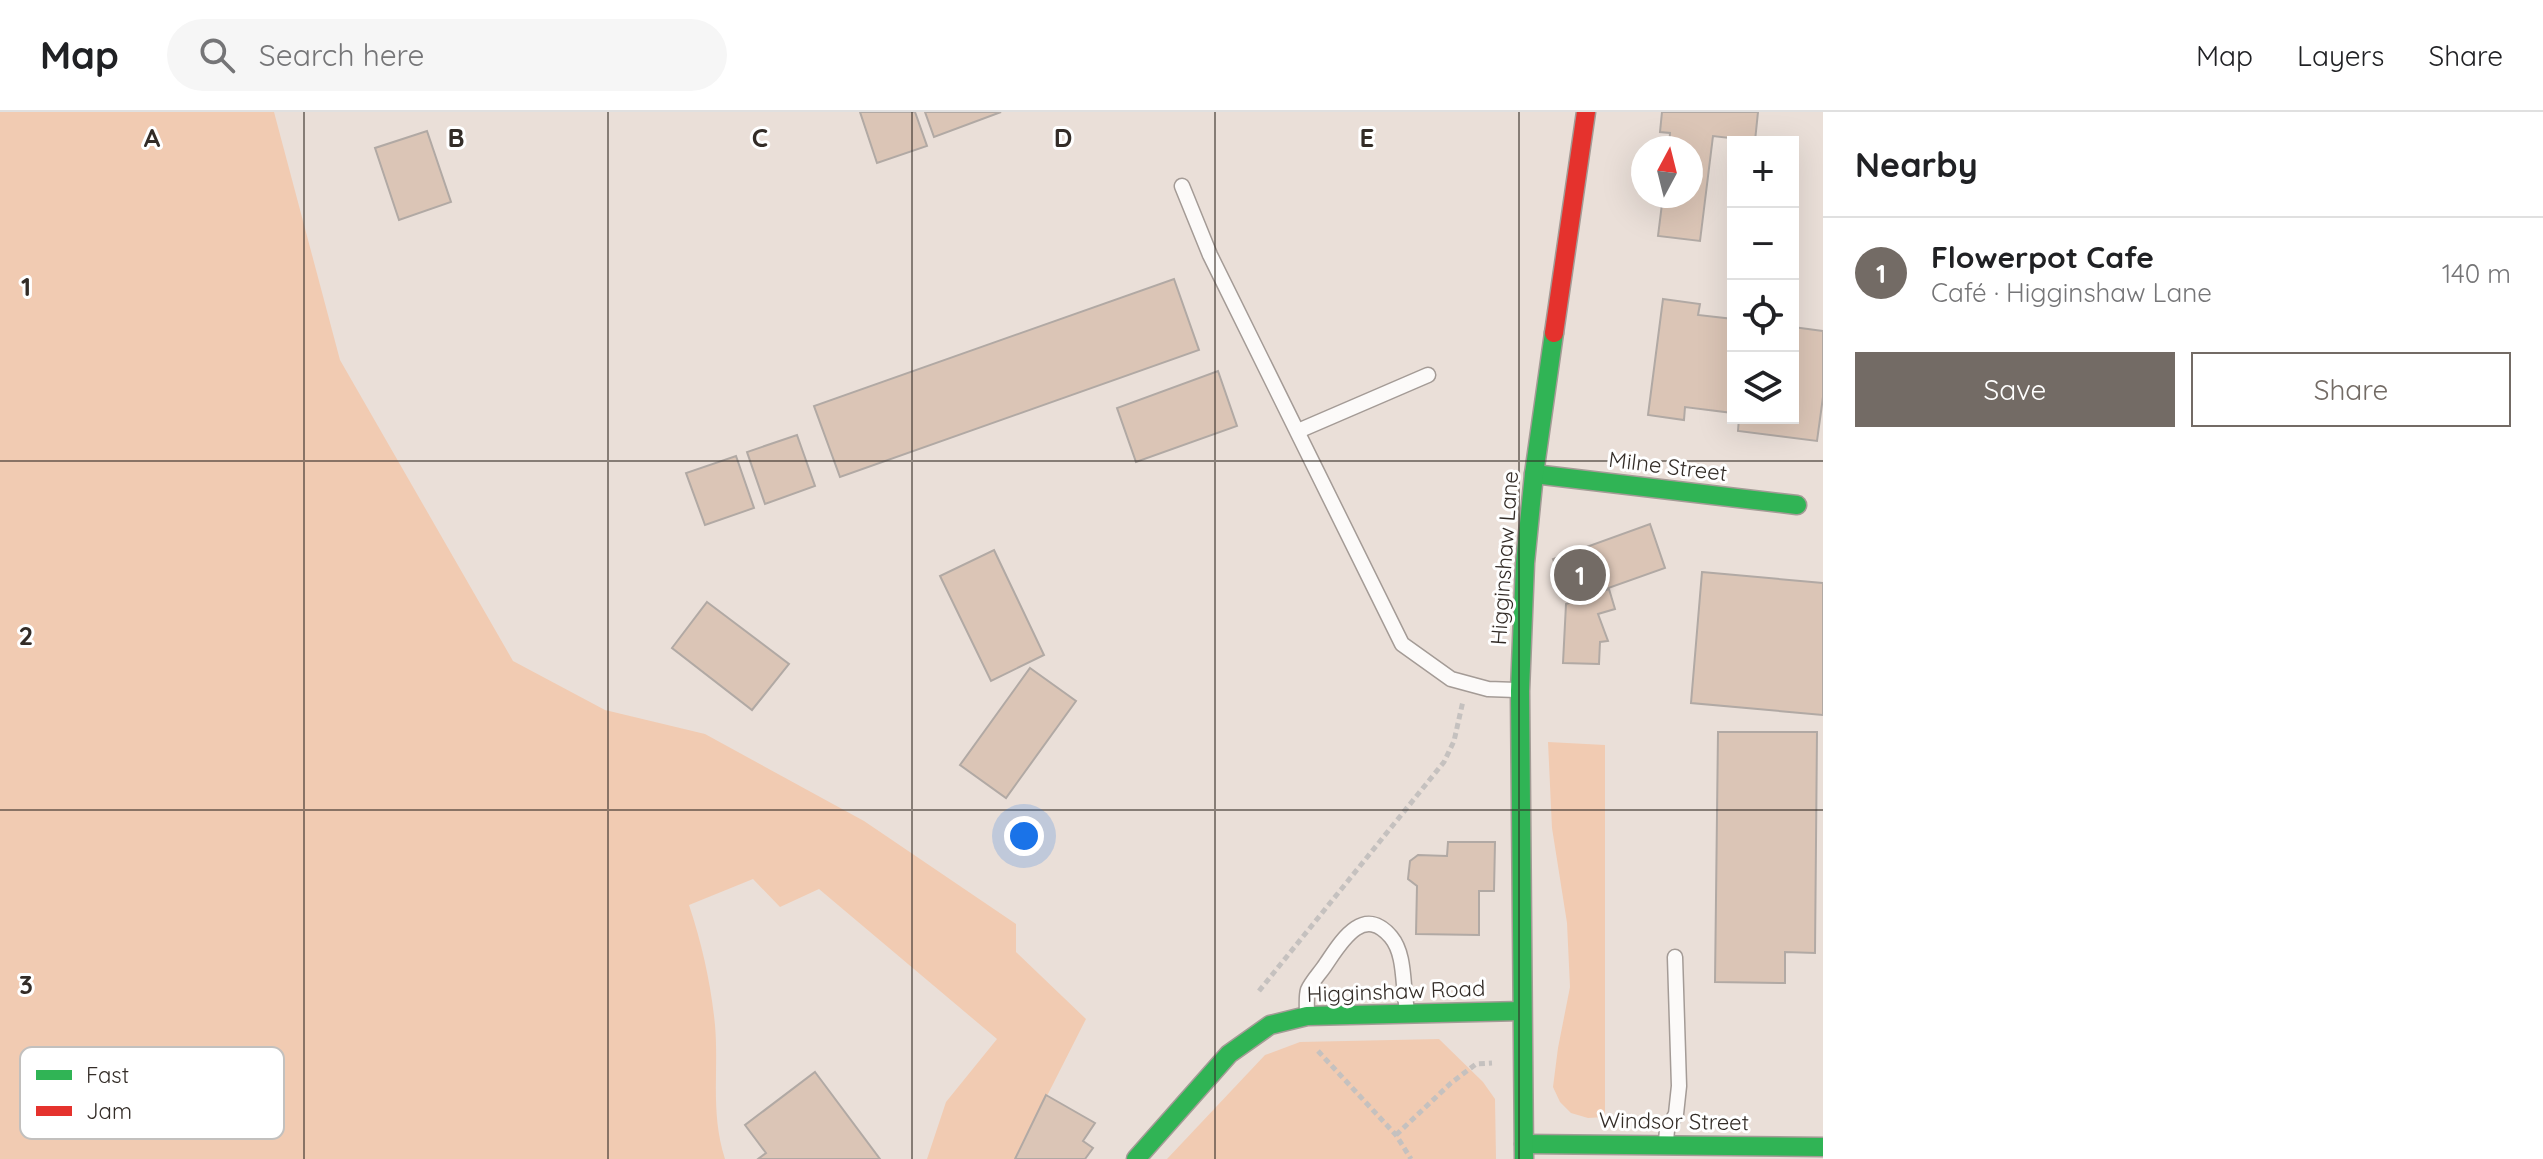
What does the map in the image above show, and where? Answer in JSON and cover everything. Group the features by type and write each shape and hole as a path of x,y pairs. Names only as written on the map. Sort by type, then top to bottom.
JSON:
{"main road":[{"name":"Higginshaw Lane","path":"1524,1152 1520,691 1525,563 1534,474 1586,112"},
{"name":"Milne Street","path":"1534,474 1803,506"},
{"name":"Higginshaw Road","path":"1136,1159 1229,1054 1270,1025 1298,1018 1522,1011"},
{"name":"Windsor Street","path":"1524,1152 1823,1147"}],"lane":[{"path":"1182,186 1210,255 1402,644 1451,679 1488,689 1520,691"},
{"path":"1298,431 1428,375"},
{"path":"1298,1018 1308,991 1346,934 1362,925 1372,924 1393,938 1400,953 1409,1013"},
{"path":"1666,1152 1667,1130 1676,1114 1679,1086 1675,957"}],"path":[{"path":"1253,999 1444,762 1459,721"},
{"path":"1298,1018 1396,1135 1411,1159"},
{"path":"1396,1135 1476,1064 1524,1063"}],"shaded area":[{"path":"0,112 274,112 340,360 513,661 605,710 705,734 864,821 1016,924 1016,952 1086,1019 1015,1159 927,1159 946,1102 997,1039 819,889 780,907 753,879 689,905 705,964 713,1010 716,1108 725,1159 0,1159"},
{"path":"1548,742 1605,745 1605,1117 1588,1118 1571,1113 1560,1102 1553,1087 1570,987 1567,923 1552,828"},
{"path":"1439,1039 1483,1082 1495,1099 1496,1159 1167,1159 1265,1055 1300,1042"}],"building":[{"path":"860,112 915,112 927,146 877,163"},
{"path":"925,112 1001,112 934,137"},
{"path":"1662,112 1758,112 1756,136 1713,136 1700,241 1658,236 1662,208 1703,208 1703,136 1670,136 1670,133 1660,132"},
{"path":"427,131 451,202 399,220 375,148"},
{"path":"1174,279 1199,350 840,477 814,406"},
{"path":"1663,299 1700,304 1698,315 1727,318 1727,412 1685,407 1684,420 1648,415"},
{"path":"1799,328 1823,331 1823,397 1817,441 1738,431 1739,424 1799,424"},
{"path":"1218,371 1237,426 1136,462 1117,408"},
{"path":"797,435 815,486 765,504 747,452"},
{"path":"736,456 754,508 705,525 686,473"},
{"path":"1650,524 1665,568 1569,602 1553,559"},
{"path":"994,550 1044,655 991,681 940,576"},
{"path":"1702,572 1823,583 1823,715 1691,703"},
{"path":"1609,589 1615,609 1598,614 1608,641 1600,642 1599,664 1563,663 1566,604"},
{"path":"707,602 789,664 752,710 672,648"},
{"path":"1030,668 1076,701 1006,798 960,765"},
{"path":"1718,732 1817,732 1815,953 1785,952 1785,983 1715,982"},
{"path":"1448,842 1495,842 1494,891 1479,891 1479,935 1416,934 1417,886 1408,879 1410,861 1418,855 1447,856"},
{"path":"815,1072 880,1159 758,1159 766,1153 745,1125"},
{"path":"1046,1095 1095,1123 1083,1141 1093,1148 1085,1159 1015,1159"}],"traffic: fast":[{"path":"1524,1159 1520,691 1525,563 1554,333"},
{"path":"1534,474 1797,505"},
{"path":"1136,1159 1229,1054 1270,1025 1307,1016 1522,1011"},
{"path":"1524,1144 1823,1147"}],"traffic: jam":[{"path":"1554,333 1586,112"}],"place":[{"name":"Flowerpot Cafe","path":"1580,575"}]}
